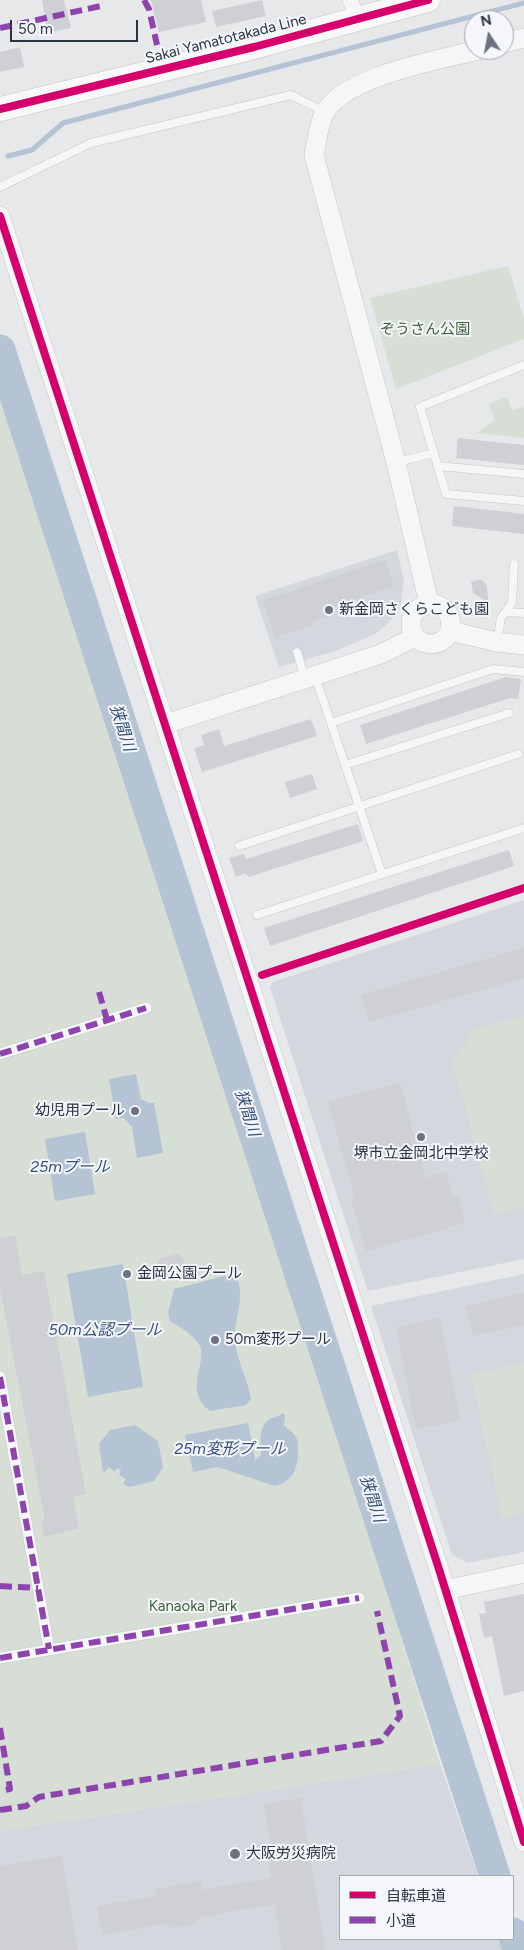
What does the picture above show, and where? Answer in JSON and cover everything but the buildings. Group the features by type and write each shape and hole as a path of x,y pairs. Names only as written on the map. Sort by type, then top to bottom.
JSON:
{"main road":[{"name":"Sakai Yamatotakada Line","path":"0,109 354,10 415,2"}],"street":[{"path":"429,604 396,462 314,155 319,126 325,112 343,94 370,78 464,54"},
{"path":"0,216 445,1590 518,1805 524,1842"},
{"path":"429,604 442,607 450,618 450,631 441,642 434,644 421,642 415,638 410,626 413,613 423,605 429,604"},
{"path":"450,631 497,642 524,645"},
{"path":"166,724 395,649 415,638"},
{"path":"0,1054 146,1008"},
{"path":"0,1377 49,1650"},
{"path":"445,1590 524,1573"},
{"path":"0,1658 359,1598"}],"lane":[{"path":"0,187 91,142 291,95 325,112"},
{"path":"524,365 420,407 446,494 524,501"},
{"path":"396,462 434,453"},
{"path":"438,466 524,474"},
{"path":"497,642 502,618 512,603 514,564"},
{"path":"506,612 524,614"},
{"path":"297,652 331,723 382,874"},
{"path":"331,723 493,669 524,672"},
{"path":"345,765 509,713"},
{"path":"239,846 518,754"},
{"path":"257,915 524,828"}],"shaded area":[{"name":"新金岡さくらこども園","path":"397,550 404,581 401,604 395,616 377,633 338,650 279,667 255,596"},
{"name":"堺市立金岡北中学校","path":"524,900 524,1259 368,1291 270,987 273,982"},
{"path":"524,1274 524,1552 467,1563 452,1555 371,1306"},
{"name":"大阪労災病院","path":"440,1764 478,1875 339,1875 339,1940 499,1940 503,1950 0,1950 0,1831"}],"green space":[{"name":"ぞうさん公園","path":"508,266 524,319 524,339 396,389 370,298"},
{"path":"507,397 512,410 524,407 524,438 477,433 495,420 489,404"},
{"name":"Kanaoka Park","path":"0,401 390,1592 398,1629 440,1764 0,1831"},
{"path":"524,1016 524,1207 494,1215 453,1063 474,1029"},
{"path":"524,1363 524,1513 502,1518 471,1374"}],"water":[{"name":"幼児用プール","path":"136,1074 141,1099 154,1103 163,1153 137,1158 132,1127 124,1118 116,1119 109,1079"},
{"name":"25mプール","path":"85,1132 95,1194 55,1201 45,1139"},
{"name":"50m公認プール","path":"123,1264 143,1387 88,1397 67,1274"},
{"name":"50m変形プール","path":"228,1275 237,1279 239,1286 240,1300 235,1336 239,1360 251,1399 246,1405 210,1411 202,1402 198,1393 197,1384 201,1350 192,1336 170,1321 168,1312 174,1289"},
{"name":"25m変形プール","path":"283,1413 285,1416 284,1425 296,1437 298,1447 297,1465 285,1482 275,1486 218,1467 193,1472 185,1435 248,1423 255,1460 261,1455 261,1434 264,1425 267,1421"},
{"path":"135,1425 158,1441 163,1467 154,1481 130,1487 123,1484 126,1479 119,1475 121,1470 117,1468 115,1472 109,1467 105,1472 103,1471 99,1444 110,1430"}],"waterway":[{"path":"8,156 32,150 63,123 524,3"},
{"name":"狭間川","path":"0,350 495,1875"},
{"name":"狭間川","path":"514,1936 518,1950"}],"marked path":[{"path":"144,0 149,9 157,45"},
{"path":"0,28 101,6"},
{"path":"99,992 107,1020"},
{"path":"0,1054 146,1008"},
{"path":"0,1377 49,1649"},
{"path":"0,1586 38,1588"},
{"path":"0,1658 359,1598"},
{"path":"0,1810 26,1806 39,1797 381,1741 400,1716 377,1611"},
{"path":"0,1728 10,1789 0,1791"}],"cycle path":[{"path":"0,109 254,47 428,0"},
{"path":"0,216 438,1566 524,1842"},
{"path":"262,975 524,888"}],"place":[{"name":"新金岡さくらこども園","path":"329,610"},
{"name":"幼児用プール","path":"135,1111"},
{"name":"堺市立金岡北中学校","path":"421,1137"},
{"name":"金岡公園プール","path":"127,1274"},
{"name":"50m変形プール","path":"215,1340"},
{"name":"大阪労災病院","path":"235,1854"}]}
